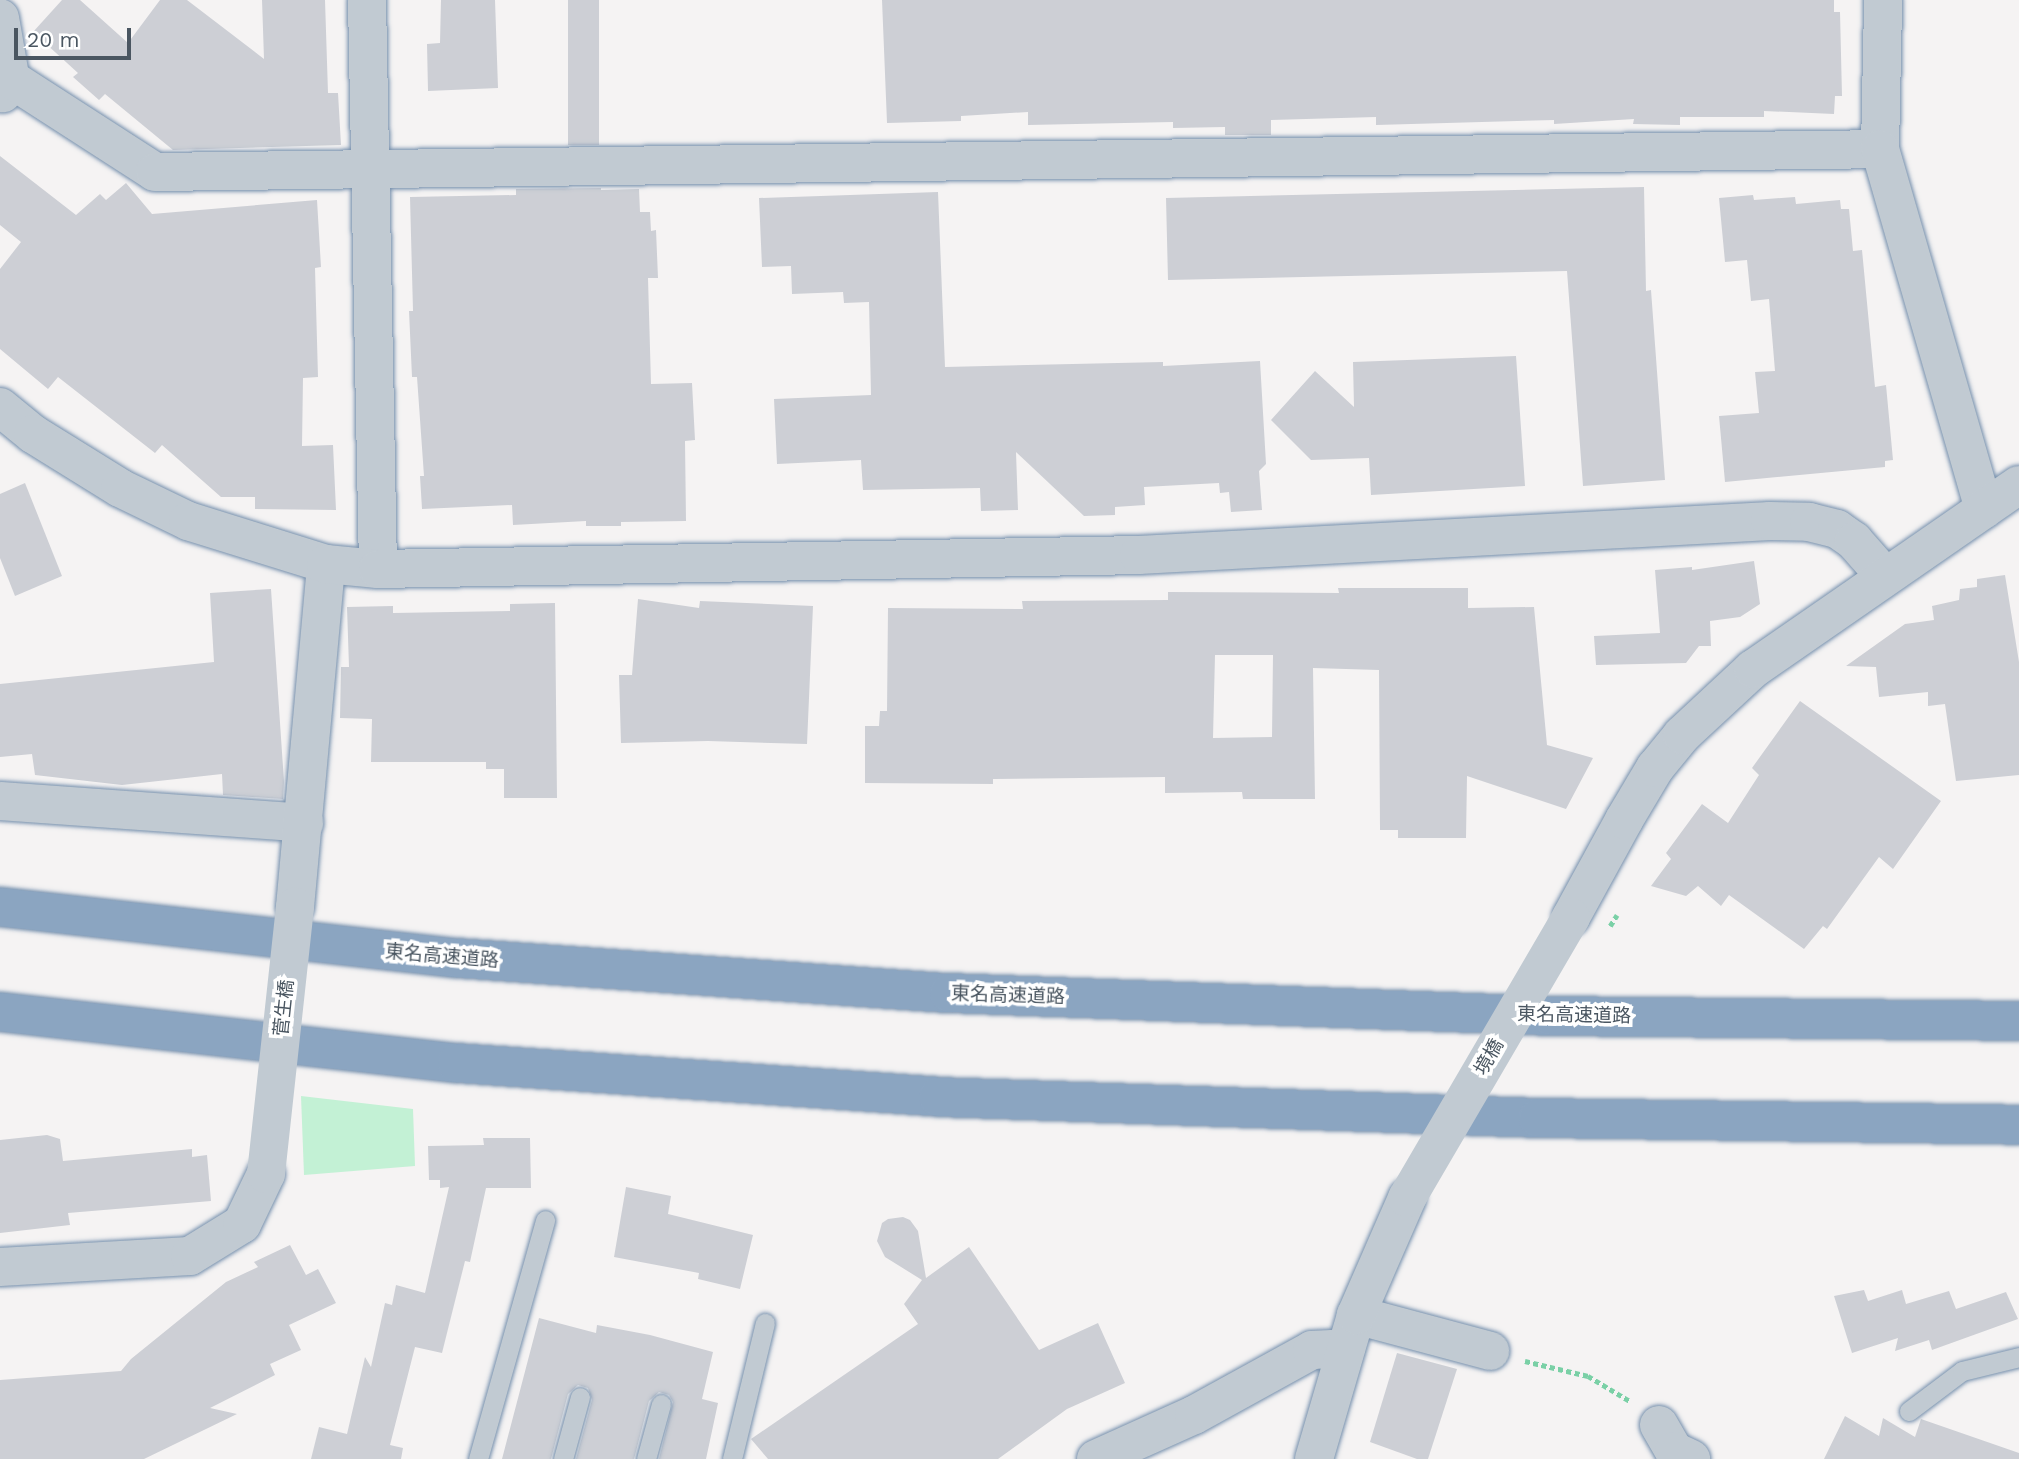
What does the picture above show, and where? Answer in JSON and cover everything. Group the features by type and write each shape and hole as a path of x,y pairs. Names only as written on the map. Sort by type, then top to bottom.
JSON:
{"highway":[{"name":"東名高速道路","path":"0,907 457,958 949,993 1550,1016 2019,1021"},
{"path":"0,1012 457,1063 938,1097 1538,1118 2019,1125"}],"street":[{"path":"367,0 368,171 379,569"},
{"path":"1883,0 1880,149 1984,509"},
{"path":"0,18 4,84 155,173 1880,149"},
{"path":"0,407 33,434 120,488 177,516 260,545 326,564 379,569 1139,555 1770,521 1809,522 1837,529 1854,541 1884,575"},
{"name":"境橋","path":"1314,1459 1351,1332 1407,1198 1655,768 1682,735 1753,669 1884,575 2019,485"},
{"name":"菅生橋","path":"0,1267 190,1256 242,1224 266,1174 303,833 326,564"},
{"path":"0,801 303,833"},
{"path":"1096,1459 1194,1415 1312,1350 1351,1332 1490,1351"},
{"path":"1659,1425 1674,1451 1691,1459"}],"lane":[{"path":"478,1459 545,1220"},
{"path":"732,1459 765,1323"},
{"path":"1909,1411 1962,1370 2019,1357"},
{"path":"562,1459 580,1397"},
{"path":"646,1459 661,1404"}],"path":[{"path":"1490,1351 1588,1376 1622,1394 1659,1425"}],"green space":[{"path":"301,1096 413,1109 415,1166 304,1175"}],"building":[{"path":"62,0 80,0 128,43 160,0 187,0 264,59 262,0 325,0 328,93 338,93 341,145 173,150 105,94 99,100 73,77 78,73 33,32"},
{"path":"441,0 495,0 498,88 428,91 427,44 440,43"},
{"path":"568,0 599,0 599,145 568,145"},
{"path":"882,0 1834,0 1834,12 1840,12 1842,96 1835,96 1834,114 1764,111 1764,117 1680,117 1680,125 1633,124 1634,119 1554,124 1554,120 1376,125 1376,117 1271,120 1271,135 1225,135 1225,127 1173,128 1173,122 1028,125 1028,112 961,116 961,121 887,123"},
{"path":"0,156 76,215 100,194 106,200 126,183 152,214 317,200 321,267 315,268 318,377 303,378 302,446 333,445 336,510 255,509 255,497 221,497 162,445 155,453 58,377 48,389 0,349 0,269 21,242 0,225"},
{"path":"1644,187 1646,291 1651,290 1665,480 1583,486 1567,271 1168,280 1166,198"},
{"path":"516,189 639,189 640,212 650,212 651,231 656,230 658,278 648,278 651,384 692,383 695,440 685,441 686,521 621,522 621,526 586,526 586,521 513,525 512,505 422,509 420,476 424,476 417,377 412,377 409,311 413,311 410,197 516,195"},
{"path":"938,192 945,367 1163,362 1163,366 1260,361 1266,464 1259,471 1262,510 1231,512 1229,492 1220,493 1219,483 1144,487 1145,505 1115,507 1115,515 1084,516 1016,452 1018,510 981,511 980,488 863,490 861,460 777,464 774,399 871,395 869,302 844,303 843,292 792,294 791,266 762,267 759,198"},
{"path":"1753,195 1754,200 1795,197 1796,204 1840,200 1841,209 1849,209 1853,251 1862,250 1875,387 1886,385 1893,460 1885,461 1885,467 1725,482 1719,416 1759,413 1755,372 1775,371 1769,299 1751,301 1747,260 1725,262 1719,198"},
{"path":"1516,356 1525,486 1371,495 1369,458 1311,460 1271,420 1315,371 1354,407 1353,362"},
{"path":"25,483 62,576 15,596 0,558 0,494"},
{"path":"1754,561 1760,604 1740,617 1710,621 1711,646 1699,646 1686,663 1596,665 1594,636 1660,633 1655,570 1692,567 1692,570"},
{"path":"2005,575 2019,662 2019,775 1956,781 1945,704 1928,706 1928,692 1879,697 1876,667 1846,666 1905,624 1934,620 1932,606 1959,600 1960,589 1977,587 1977,579"},
{"path":"1338,588 1468,588 1468,608 1534,607 1547,745 1593,758 1566,809 1467,776 1466,838 1398,838 1398,830 1380,830 1379,670 1313,668 1315,799 1243,799 1242,792 1165,793 1165,777 993,779 993,784 865,783 865,726 879,726 880,711 887,711 888,608 1023,609 1022,601 1168,600 1168,592 1339,593","holes":["1215,655 1273,655 1272,737 1213,738"]},
{"path":"271,589 283,799 223,795 222,774 122,785 35,775 32,754 0,757 0,684 214,662 210,593"},
{"path":"638,599 699,608 700,601 813,606 807,744 708,741 621,743 619,675 632,675"},
{"path":"555,603 557,798 504,798 504,769 486,769 486,762 371,762 372,719 340,718 341,667 349,667 347,607 393,606 393,613 510,611 510,604"},
{"path":"1800,701 1941,801 1893,869 1879,857 1827,929 1823,926 1804,949 1729,895 1721,906 1698,886 1686,896 1651,886 1671,859 1666,853 1702,804 1728,823 1759,775 1752,768"},
{"path":"47,1135 60,1139 63,1161 192,1149 192,1157 207,1155 211,1201 68,1213 70,1225 0,1233 0,1140"},
{"path":"483,1138 530,1138 531,1188 486,1188 470,1262 465,1261 442,1353 415,1347 390,1445 403,1448 401,1459 311,1459 319,1427 347,1434 365,1357 371,1367 385,1303 392,1305 396,1285 425,1293 449,1187 440,1188 440,1180 429,1180 428,1146 484,1145"},
{"path":"626,1187 671,1196 668,1214 753,1235 740,1289 698,1279 699,1273 614,1257"},
{"path":"903,1217 910,1220 918,1231 926,1278 969,1247 1039,1350 1098,1323 1125,1383 1067,1409 998,1459 768,1459 751,1439 918,1324 904,1304 922,1280 885,1257 877,1241 882,1223 888,1219"},
{"path":"290,1245 306,1275 318,1269 336,1303 289,1325 301,1350 270,1364 275,1375 210,1408 237,1414 144,1459 0,1459 0,1380 121,1371 131,1359 226,1282 258,1267 254,1262"},
{"path":"1864,1290 1868,1301 1902,1290 1906,1304 1949,1291 1956,1309 2006,1292 2018,1319 1932,1350 1929,1340 1895,1351 1898,1338 1852,1353 1834,1296"},
{"path":"539,1318 596,1333 597,1325 650,1335 713,1352 702,1399 718,1403 706,1459 659,1459 673,1402 669,1395 659,1392 649,1401 634,1459 576,1459 592,1400 588,1388 578,1385 568,1394 551,1459 502,1459"},
{"path":"1397,1353 1457,1369 1428,1459 1417,1459 1370,1442"},
{"path":"1845,1416 1879,1436 1883,1418 1915,1437 1921,1419 2019,1453 2019,1459 1824,1459"}]}
